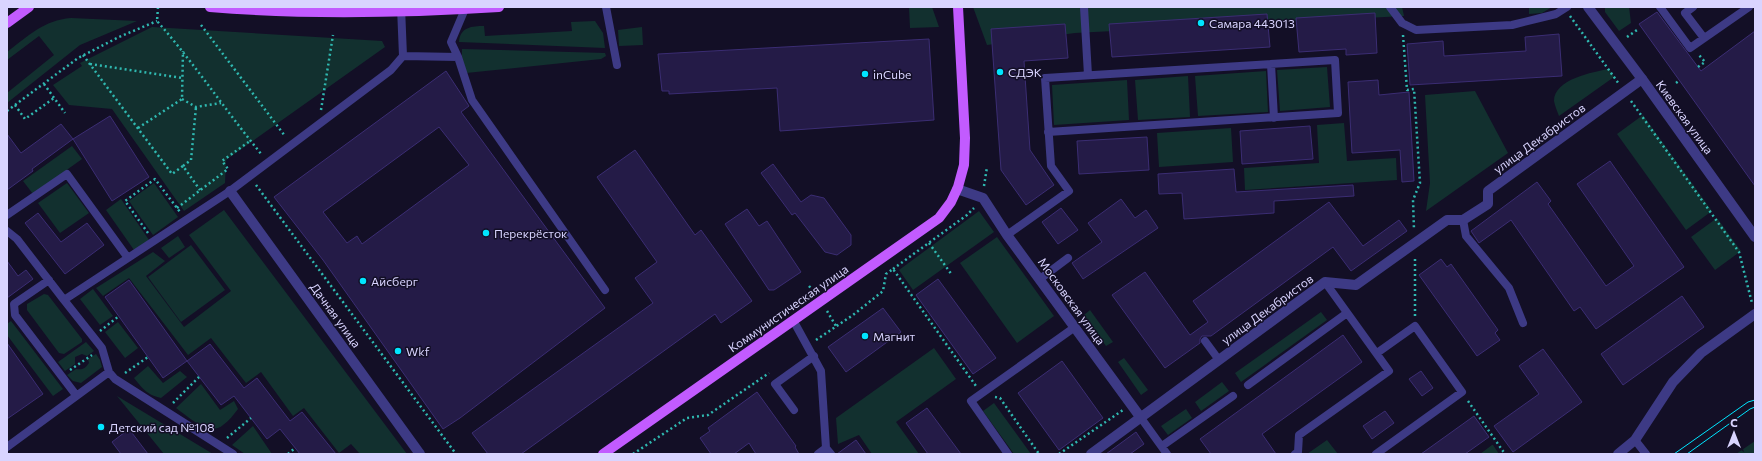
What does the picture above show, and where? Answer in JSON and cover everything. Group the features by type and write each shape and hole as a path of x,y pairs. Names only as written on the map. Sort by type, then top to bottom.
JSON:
{"main road":[{"path":"7,23 29,7"},
{"path":"210,7 247,10 465,9 499,7"},
{"name":"Коммунистическая улица","path":"603,454 939,218 951,202 957,189 964,165 965,138 958,7"}],"street":[{"name":"Киевская улица","path":"1591,9 1755,237"},
{"name":"улица Декабристов","path":"1090,454 1325,282 1356,285 1447,220 1463,220 1488,204 1488,191 1642,79"},
{"name":"Московская улица","path":"957,189 983,198 1007,235 1141,418"},
{"name":"Дачная улица","path":"230,191 420,454"},
{"path":"1618,454 1635,440 1672,382 1701,353 1754,310"}],"lane":[{"path":"606,7 617,65"},
{"path":"1084,7 1088,75"},
{"path":"1390,7 1402,23 1416,30 1512,25 1556,14 1566,8"},
{"path":"1660,7 1690,48 1749,7"},
{"path":"1693,7 1685,13 1704,38"},
{"path":"64,300 230,191 392,70 403,56 401,9"},
{"path":"465,9 451,42 458,57 472,100 605,290"},
{"path":"403,56 458,57"},
{"path":"1007,235 1069,191 1051,166 1048,132 1045,78 1335,60 1338,114 1048,132"},
{"path":"1271,64 1274,118"},
{"path":"7,215 67,174 128,258"},
{"path":"1463,220 1466,236 1509,288 1523,323"},
{"path":"7,231 16,239 102,348 109,372 115,379 233,454"},
{"path":"1040,279 1068,258"},
{"path":"49,280 14,304 15,315 76,395"},
{"path":"1295,454 1298,452 1299,435 1389,371 1325,282"},
{"path":"1248,385 1347,313"},
{"path":"793,320 821,371 828,451 818,454"},
{"path":"1376,354 1415,326 1462,392 1376,454"},
{"path":"1008,454 971,401 1075,327"},
{"path":"1205,340 1219,360"},
{"path":"794,410 775,384 814,356"},
{"path":"8,445 109,372"},
{"path":"1162,446 1233,396"},
{"path":"1141,418 1167,454"},
{"path":"1635,440 1646,454"}],"path":[{"path":"158,7 157,21 183,50 220,103 268,163"},
{"path":"1566,8 1624,92 1739,252 1754,310"},
{"path":"7,111 83,55 119,37 157,21"},
{"path":"1402,23 1407,90 1414,89 1420,183 1413,200 1415,243 1415,326"},
{"path":"201,25 291,145"},
{"path":"1627,37 1637,30"},
{"path":"318,124 334,35"},
{"path":"1693,46 1705,62 1698,67"},
{"path":"182,99 183,50"},
{"path":"83,55 172,174 191,160 196,107"},
{"path":"89,64 182,78"},
{"path":"1676,83 1680,80"},
{"path":"44,84 66,112"},
{"path":"15,105 25,119 54,98"},
{"path":"182,99 196,107 220,103"},
{"path":"138,128 182,99"},
{"path":"177,208 228,170 222,161 250,141"},
{"path":"183,166 200,190"},
{"path":"249,177 456,454"},
{"path":"154,241 125,201 155,179 186,220"},
{"path":"929,243 952,275"},
{"path":"808,346 853,315 883,291 886,274 893,269 982,393 1000,398 1039,454"},
{"path":"93,336 119,316"},
{"path":"62,376 102,348"},
{"path":"115,379 148,357"},
{"path":"632,454 687,418 708,416 771,372"},
{"path":"165,411 199,377"},
{"path":"1462,392 1505,454"},
{"path":"1059,454 1131,404"},
{"path":"219,445 251,418"},
{"path":"288,454 295,448"}],"green space":[{"path":"909,7 932,7 939,27 910,28"},
{"path":"973,7 1402,7 1404,16 1075,33 987,45"},
{"path":"1529,7 1552,7 1542,13 1529,14"},
{"path":"1605,7 1629,7 1631,23 1619,31 1605,12"},
{"path":"71,18 137,21 80,45 7,103 7,93 54,55 39,36 7,60 7,52 44,25 61,19"},
{"path":"595,21 603,33 605,48 459,42 464,30 475,26 484,26 485,36 572,31 571,22"},
{"path":"152,27 382,41 385,47 226,160 225,183 184,211 112,109 69,105 53,85 82,66 80,63"},
{"path":"642,27 643,45 619,46 618,30"},
{"path":"462,49 605,53 606,56 601,59 466,73 462,60"},
{"path":"1327,67 1330,107 1280,111 1277,70"},
{"path":"1609,69 1614,77 1559,116 1554,101 1556,93 1560,87 1576,78"},
{"path":"1266,71 1268,112 1198,116 1195,76"},
{"path":"1188,76 1190,117 1138,120 1135,80"},
{"path":"1127,80 1129,120 1054,125 1052,85"},
{"path":"1475,91 1508,153 1426,211 1430,183 1425,95"},
{"path":"1643,115 1712,211 1686,230 1617,134"},
{"path":"1344,123 1347,161 1396,158 1397,180 1245,190 1244,168 1319,163 1317,125"},
{"path":"1231,128 1233,162 1159,167 1157,133"},
{"path":"72,146 82,159 33,194 23,181"},
{"path":"67,183 89,213 60,233 38,203"},
{"path":"154,183 178,217 153,235 129,201"},
{"path":"121,199 149,240 134,250 106,210"},
{"path":"224,210 407,454 360,454 351,444 339,453 304,408 293,416 261,372 246,383 211,338 188,355 129,278 103,296 96,288 153,252 165,261 146,276 184,327 231,291 189,235"},
{"path":"979,211 994,232 913,290 899,270"},
{"path":"1717,218 1741,251 1715,270 1691,237"},
{"path":"178,236 185,247 169,258 161,248"},
{"path":"997,237 1054,316 1017,343 960,263"},
{"path":"191,245 225,290 181,322 148,277"},
{"path":"93,289 113,316 100,325 80,299"},
{"path":"44,294 48,295 82,339 82,342 64,354 59,353 27,310 27,304"},
{"path":"1090,310 1113,342 1106,346 1084,315"},
{"path":"1321,312 1327,320 1241,382 1235,373"},
{"path":"11,321 63,389 53,396 7,335 7,324"},
{"path":"118,322 138,348 125,358 105,332"},
{"path":"86,342 94,351 87,356 82,354 75,357 75,364 65,371 58,362"},
{"path":"934,348 956,379 896,422 919,454 872,454 859,435 838,444 836,418"},
{"path":"96,354 102,367 81,383 73,381 67,375 76,369 85,368 89,363 88,359"},
{"path":"1124,358 1148,390 1141,395 1118,362"},
{"path":"148,366 163,383 180,371 187,377 161,398 146,391 134,378"},
{"path":"1222,382 1229,391 1201,411 1195,402"},
{"path":"201,384 220,410 234,401 238,409 227,422 218,428 212,429 205,427 192,420 176,408"},
{"path":"117,396 213,454 164,454"},
{"path":"994,403 1031,454 1014,454 983,411"},
{"path":"1186,409 1192,418 1168,435 1161,426"},
{"path":"253,426 272,454 245,454 232,445"},
{"path":"1327,440 1338,454 1307,454"},
{"path":"1755,441 1755,454 1736,454"},
{"path":"1492,445 1499,454 1480,454"}],"building":[{"path":"1657,12 1701,71 1755,31 1755,186 1639,24"},
{"path":"1375,13 1377,53 1346,55 1346,49 1299,52 1296,18"},
{"path":"1267,14 1270,47 1112,57 1109,24"},
{"path":"1065,24 1068,58 1024,61 1030,150 1054,185 1026,205 1001,170 991,29"},
{"path":"1559,34 1562,76 1410,85 1407,44 1443,41 1444,56 1526,51 1525,37"},
{"name":"inCube","path":"929,39 934,120 780,131 777,88 669,94 669,91 662,91 658,54"},
{"path":"446,71 469,106 461,112 605,308 460,418 443,429 323,260 274,197","holes":["439,127 469,165 362,244 357,236 347,243 323,212"]},
{"path":"1378,80 1379,95 1409,92 1414,181 1402,182 1400,150 1352,153 1348,82"},
{"path":"110,116 149,177 112,201 73,139"},
{"path":"61,124 73,139 32,169 33,171 7,190 7,134 21,153"},
{"path":"1310,126 1313,159 1242,164 1240,131"},
{"path":"1147,137 1149,170 1079,174 1077,141"},
{"path":"635,150 695,235 701,230 752,301 721,323 715,314 521,454 488,454 472,433 653,303 635,278 657,262 597,177"},
{"path":"1610,161 1684,267 1596,329 1580,307 1574,311 1511,220 1479,243 1471,231 1537,182 1551,201 1548,204 1606,286 1634,266 1577,184"},
{"path":"773,164 801,202 811,195 824,198 851,235 851,245 837,255 825,252 795,213 792,215 761,173"},
{"path":"1234,169 1236,192 1353,185 1354,196 1274,201 1274,213 1184,219 1182,193 1159,194 1158,174"},
{"path":"1121,199 1135,218 1146,210 1158,228 1083,279 1072,263 1102,242 1088,223"},
{"path":"1329,202 1363,246 1399,220 1407,231 1351,271 1333,247 1211,336 1202,336 1200,343 1165,368 1112,295 1145,272 1190,335 1208,322 1193,301"},
{"path":"1061,208 1078,230 1058,244 1042,222"},
{"path":"747,209 759,226 767,221 801,272 774,290 769,290 725,224"},
{"path":"38,213 61,242 87,223 104,245 65,274 25,223"},
{"path":"1441,259 1447,267 1451,264 1498,330 1495,333 1500,340 1477,356 1419,275"},
{"path":"7,261 18,276 26,270 33,279 7,298"},
{"path":"938,279 996,358 973,374 916,295"},
{"path":"129,280 187,361 163,378 105,297"},
{"path":"1682,296 1704,327 1623,385 1601,354"},
{"path":"883,308 901,332 846,372 828,347"},
{"path":"1343,335 1362,362 1262,434 1276,454 1211,454 1200,439"},
{"path":"7,343 43,394 7,419"},
{"path":"210,344 244,388 257,378 290,421 302,412 336,454 300,454 280,429 267,439 234,396 221,405 187,361"},
{"path":"1543,349 1582,402 1513,452 1494,426 1539,394 1519,366"},
{"path":"1062,361 1103,418 1059,450 1018,393"},
{"path":"1421,371 1433,388 1422,396 1409,379"},
{"path":"757,392 796,446 795,447 799,454 756,454 749,443 734,454 711,454 700,438 710,431 708,428"},
{"path":"927,408 961,454 928,454 906,423"},
{"path":"1385,411 1394,423 1372,439 1363,426"},
{"path":"1474,416 1489,437 1465,454 1421,454"},
{"path":"129,429 148,454 121,454 112,442"},
{"path":"1136,432 1144,444 1130,454 1106,454"},
{"path":"856,440 866,454 837,454"}],"tram line":[{"path":"1674,454 1748,402 1755,400"},
{"path":"1687,454 1755,407"}],"place":[{"name":"Самара 443013","path":"1201,23"},
{"name":"СДЭК","path":"1000,72"},
{"name":"inCube","path":"865,74"},
{"name":"Перекрёсток","path":"486,233"},
{"name":"Айсберг","path":"363,281"},
{"name":"Магнит","path":"865,336"},
{"name":"Wkf","path":"398,351"},
{"name":"Детский сад №108","path":"101,427"}]}
